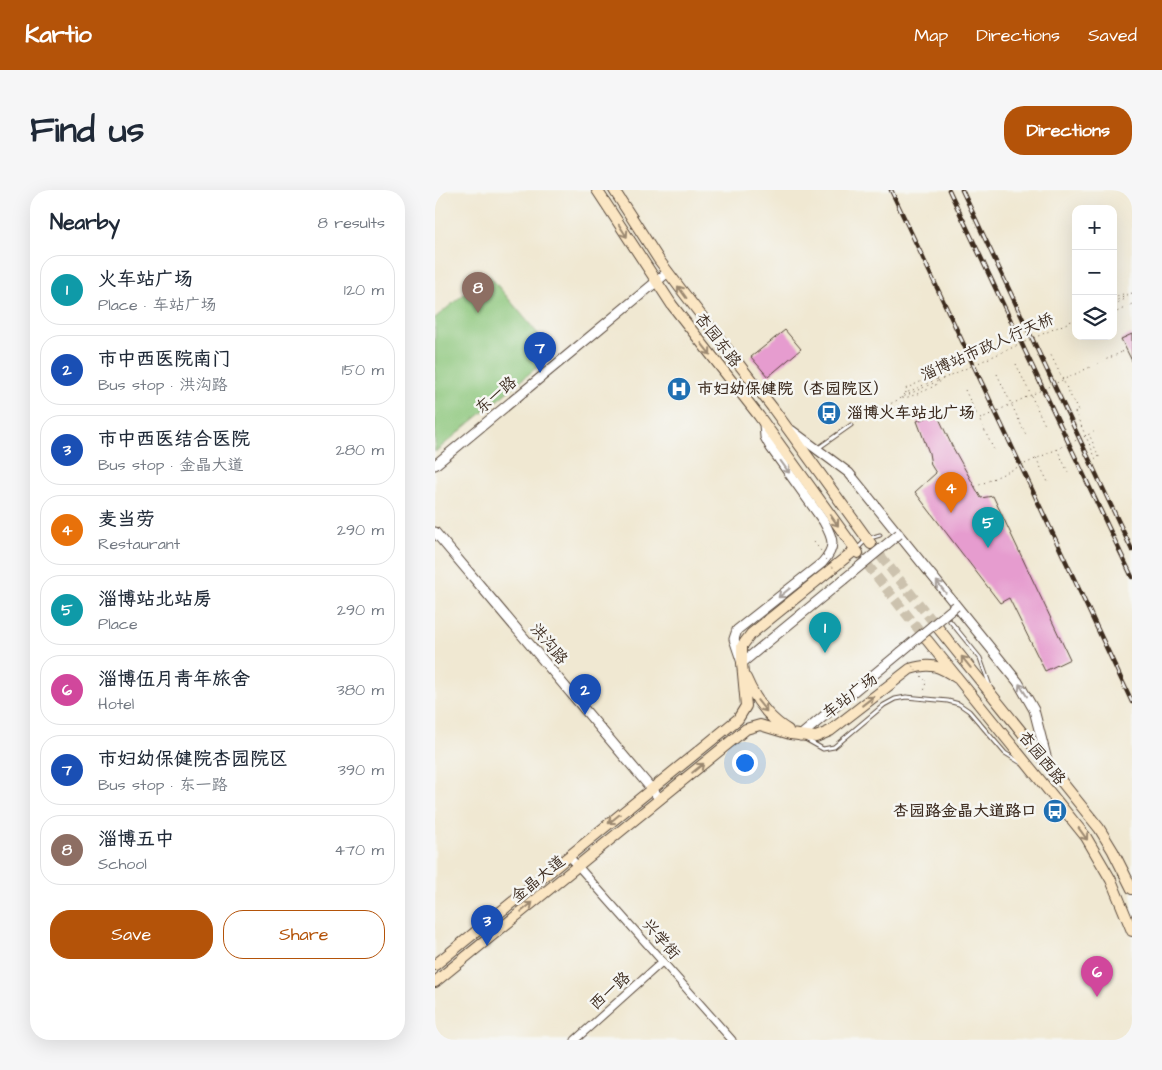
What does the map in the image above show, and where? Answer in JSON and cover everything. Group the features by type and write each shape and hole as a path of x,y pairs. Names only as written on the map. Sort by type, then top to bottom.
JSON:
{"main road":[{"name":"杏园东路","path":"597,190 672,305 765,424 857,552"},
{"name":"杏园东路","path":"614,190 668,272 787,428 869,541"},
{"path":"652,789 738,719 745,706 742,663 743,646 751,634 857,552"},
{"name":"杏园西路","path":"939,628 1099,828 1117,858 1132,889"},
{"name":"杏园西路","path":"927,640 1086,837 1111,880 1132,931"},
{"path":"742,663 753,693 761,706 785,728 800,736"},
{"name":"车站广场","path":"660,799 746,729 760,725 800,736 816,737 829,731 910,669 924,664 941,667 957,678"},
{"name":"金晶大道","path":"435,965 652,789"},
{"name":"金晶大道","path":"435,982 660,799"}],"street":[{"name":"东一路","path":"435,465 668,272"},
{"path":"765,424 765,437 771,448 824,522 830,534 832,544 830,553 822,563 737,630 734,639 742,663 899,534"},
{"path":"787,428 849,472 1022,689 1033,710 1048,764"},
{"name":"洪沟路","path":"435,532 660,799"},
{"path":"800,736 956,606"},
{"name":"兴学街","path":"569,856 732,1040"},
{"name":"西一路","path":"575,1040 662,962"}],"lane":[{"path":"817,448 851,425"},
{"path":"857,552 869,541 880,535"},
{"path":"950,621 980,658 993,696"},
{"path":"800,736 823,749 834,747 884,705 895,699 906,697 948,701 959,704 969,711 1005,753 1031,769"}],"path":[{"path":"1117,300 1132,293"},
{"path":"1117,299 1123,294 1129,294"},
{"path":"1117,301 1125,299 1129,294"},
{"path":"1117,312 1132,304"},
{"name":"淄博站市政人行天桥","path":"907,394 1072,321"},
{"path":"980,419 1126,350"},
{"path":"1049,351 1078,411 1075,412 1096,459 1099,457 1089,434"},
{"path":"1016,364 1045,425"},
{"path":"997,374 1026,435"},
{"path":"851,425 900,399 907,394 905,389 935,375 938,381 908,397 900,399"},
{"path":"965,390 994,450"},
{"path":"975,487 1094,432"},
{"path":"1057,449 1068,472"},
{"path":"1036,458 1047,482"},
{"path":"814,542 843,580"},
{"path":"901,652 925,681 923,699"}],"green space":[{"path":"488,274 554,353 435,452 435,318"}],"building":[{"path":"785,330 801,349 768,377 751,357"},
{"path":"1132,334 1132,361 1121,339"},
{"path":"937,414 952,446 981,498 993,496 1070,659 1045,671 1009,598 1000,603 915,492 936,473 931,465 929,453 917,421"}],"tunnel":[{"path":"871,544 938,628"},
{"path":"858,553 927,640"}],"railway":[{"path":"891,190 1132,702"},
{"path":"949,190 1132,577"},
{"path":"962,190 1132,550"}],"place":[{"name":"淄博五中","path":"478,313"},
{"name":"市妇幼保健院杏园院区","path":"540,373"},
{"name":"市妇幼保健院（杏园院区）","path":"679,389"},
{"name":"淄博火车站北广场","path":"829,413"},
{"name":"麦当劳","path":"951,513"},
{"name":"淄博站北站房","path":"988,548"},
{"name":"火车站广场","path":"825,653"},
{"name":"市中西医院南门","path":"585,715"},
{"name":"杏园路金晶大道路口","path":"1055,811"},
{"name":"市中西医结合医院","path":"487,946"},
{"name":"淄博伍月青年旅舍","path":"1097,997"}]}
